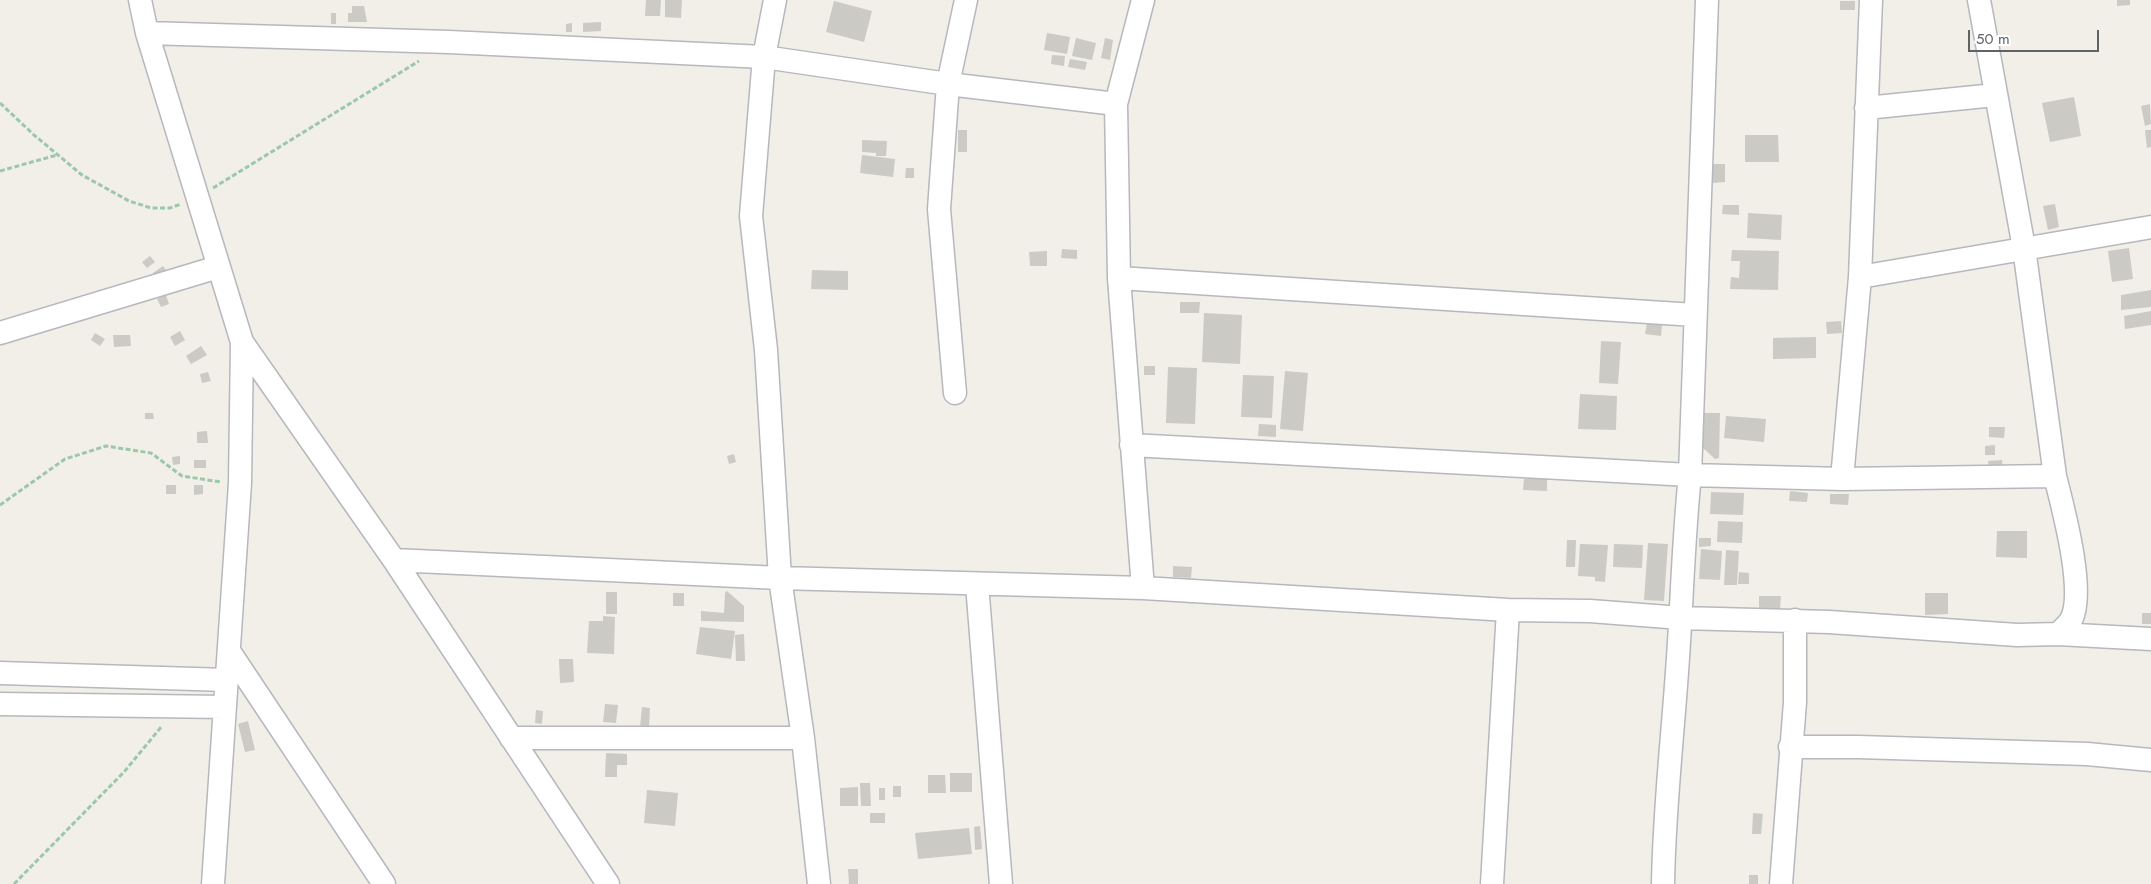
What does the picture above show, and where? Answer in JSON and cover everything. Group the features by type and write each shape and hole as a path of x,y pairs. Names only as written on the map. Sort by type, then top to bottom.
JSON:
{"street":[{"path":"140,0 147,33 196,198 242,342 394,560 608,884"},
{"path":"775,0 764,57 751,216 766,350 780,578 803,738 818,884"},
{"path":"955,393 939,209 948,84 966,0"},
{"path":"1143,0 1116,104 1119,278 1143,588"},
{"path":"1663,884 1666,796 1681,618 1684,538 1690,475 1707,0"},
{"path":"1842,479 1860,277 1871,0"},
{"path":"1979,0 2024,248 2055,476 2067,528 2076,595 2070,621 2058,634"},
{"path":"147,33 458,43 764,57 948,84 1116,104"},
{"path":"1866,108 1995,96"},
{"path":"1860,277 2151,228"},
{"path":"0,334 218,268"},
{"path":"1119,278 1695,315"},
{"path":"214,884 240,483 242,342"},
{"path":"1131,445 1690,475 1842,479 2055,476"},
{"path":"394,560 780,578 1143,588 1508,610 1590,611 1681,618 1795,620 2017,635 2058,634 2151,639"},
{"path":"977,584 1002,884"},
{"path":"1492,884 1508,610"},
{"path":"1780,884 1795,702 1795,620"},
{"path":"229,650 384,884"},
{"path":"0,673 227,680"},
{"path":"0,704 225,707"},
{"path":"511,738 803,738"},
{"path":"1790,747 1858,747 2077,754 2150,765"}],"path":[{"path":"0,102 57,155 82,175 129,201 151,208 170,208 196,198 424,58"},
{"path":"0,171 57,155"},
{"path":"0,505 65,459 106,446 151,453 182,476 200,480 240,483"},
{"path":"14,884 124,772 176,707"}],"building":[{"path":"646,0 661,0 660,16 645,16"},
{"path":"665,0 682,0 681,18 665,17"},
{"path":"2117,0 2130,0 2130,5 2117,6"},
{"path":"834,1 872,11 864,42 826,32"},
{"path":"1840,1 1855,1 1855,10 1840,10"},
{"path":"352,6 364,6 367,22 348,22 348,13 352,13"},
{"path":"331,13 336,13 336,24 331,24"},
{"path":"601,22 601,31 583,32 583,23"},
{"path":"572,23 572,32 566,32 566,24"},
{"path":"1047,33 1070,37 1067,54 1044,50"},
{"path":"1076,38 1096,43 1092,60 1072,56"},
{"path":"1105,38 1113,40 1110,60 1101,58"},
{"path":"1052,55 1065,56 1064,66 1051,64"},
{"path":"1070,59 1087,62 1085,70 1068,67"},
{"path":"2074,97 2081,136 2050,142 2042,103"},
{"path":"2150,104 2151,124 2145,126 2141,106"},
{"path":"958,130 967,130 967,152 958,152"},
{"path":"2145,130 2151,130 2151,147 2147,148"},
{"path":"1745,135 1778,135 1779,162 1745,162"},
{"path":"862,140 887,141 886,156 876,156 876,153 862,152"},
{"path":"862,155 895,159 893,177 860,173"},
{"path":"1712,164 1725,164 1725,182 1712,183"},
{"path":"906,168 914,168 914,178 905,178"},
{"path":"2055,204 2059,227 2048,230 2043,206"},
{"path":"1723,205 1739,205 1739,215 1722,214"},
{"path":"1748,213 1782,215 1781,240 1747,238"},
{"path":"2129,248 2133,279 2112,282 2108,251"},
{"path":"1062,249 1077,250 1077,259 1061,258"},
{"path":"1732,250 1779,251 1778,290 1730,289 1731,277 1739,278 1740,261 1731,261"},
{"path":"1047,251 1047,266 1030,266 1029,252"},
{"path":"150,256 155,262 147,268 142,262"},
{"path":"163,266 169,274 159,282 153,273"},
{"path":"812,270 848,271 848,290 811,289"},
{"path":"2151,290 2151,307 2121,310 2121,295"},
{"path":"166,295 169,304 161,307 157,299"},
{"path":"1180,302 1200,302 1199,313 1180,313"},
{"path":"2151,311 2151,325 2125,329 2124,316"},
{"path":"1204,313 1242,315 1240,364 1202,362"},
{"path":"1841,321 1842,333 1827,334 1826,322"},
{"path":"1647,323 1662,325 1661,336 1645,334"},
{"path":"180,331 185,340 175,346 170,337"},
{"path":"95,333 105,339 100,346 91,340"},
{"path":"113,335 130,335 131,346 114,347"},
{"path":"1816,337 1816,358 1773,359 1773,338"},
{"path":"1601,341 1621,342 1618,384 1599,383"},
{"path":"201,346 207,355 191,364 186,356"},
{"path":"1144,366 1155,366 1155,375 1144,375"},
{"path":"1168,367 1197,368 1195,424 1166,423"},
{"path":"1285,371 1308,373 1303,431 1280,429"},
{"path":"208,372 211,381 202,383 200,374"},
{"path":"1243,375 1274,376 1272,418 1241,417"},
{"path":"1580,394 1617,396 1616,430 1578,429"},
{"path":"145,413 153,413 154,419 145,419"},
{"path":"1704,413 1720,413 1719,458 1715,459 1702,447"},
{"path":"1726,416 1766,419 1764,442 1724,438"},
{"path":"1259,424 1276,425 1276,437 1258,436"},
{"path":"1989,427 2005,427 2004,438 1989,437"},
{"path":"207,431 208,443 197,443 197,432"},
{"path":"1995,445 1995,455 1985,455 1985,446"},
{"path":"734,454 736,462 729,464 727,456"},
{"path":"180,456 180,464 173,465 172,457"},
{"path":"194,460 206,460 206,468 194,468"},
{"path":"2002,460 2003,470 1989,471 1988,461"},
{"path":"1524,479 1547,479 1547,491 1523,490"},
{"path":"166,485 176,485 176,494 166,494"},
{"path":"194,485 203,485 203,494 194,495"},
{"path":"1790,491 1808,493 1807,502 1789,501"},
{"path":"1711,492 1744,493 1743,515 1710,514"},
{"path":"1830,494 1849,494 1848,505 1830,504"},
{"path":"1718,521 1743,522 1742,543 1717,542"},
{"path":"1997,531 2027,531 2027,558 1996,557"},
{"path":"1699,538 1711,538 1711,546 1699,547"},
{"path":"1567,540 1576,540 1575,567 1566,567"},
{"path":"1648,543 1668,544 1664,601 1644,600"},
{"path":"1580,544 1608,545 1605,582 1595,581 1595,577 1578,576"},
{"path":"1614,544 1643,545 1642,568 1613,567"},
{"path":"1701,549 1722,551 1720,580 1699,579"},
{"path":"1726,550 1739,551 1737,585 1724,585"},
{"path":"1173,566 1192,567 1191,578 1173,577"},
{"path":"1739,572 1749,573 1749,584 1738,584"},
{"path":"727,591 744,606 744,622 701,621 701,611 724,613 725,593"},
{"path":"606,592 617,592 617,614 606,614"},
{"path":"673,593 684,593 684,606 673,606"},
{"path":"1925,593 1948,593 1948,614 1925,615"},
{"path":"1759,596 1781,596 1780,609 1759,608"},
{"path":"2142,613 2151,613 2151,624 2142,624"},
{"path":"603,616 615,617 614,654 587,653 589,621 603,621"},
{"path":"700,627 735,631 731,659 696,654"},
{"path":"744,634 745,661 736,661 735,635"},
{"path":"559,659 573,659 574,682 560,683"},
{"path":"605,704 618,705 616,723 603,722"},
{"path":"642,707 650,708 649,728 640,727"},
{"path":"536,710 543,711 542,724 535,723"},
{"path":"248,721 255,750 245,752 238,724"},
{"path":"606,753 627,754 627,765 617,765 617,777 605,777"},
{"path":"950,773 972,773 972,792 950,792"},
{"path":"928,775 945,775 946,793 928,793"},
{"path":"860,783 870,783 871,806 861,806"},
{"path":"893,786 901,786 901,797 893,797"},
{"path":"858,787 858,806 840,806 840,788"},
{"path":"879,788 885,788 885,800 879,800"},
{"path":"647,790 678,793 675,826 644,823"},
{"path":"870,813 885,813 885,823 870,823"},
{"path":"1753,813 1763,814 1761,834 1752,834"},
{"path":"980,826 982,849 975,850 974,827"},
{"path":"969,828 972,854 918,859 915,833"},
{"path":"848,869 858,869 858,884 849,884"},
{"path":"1749,875 1758,875 1758,884 1749,884"}]}
